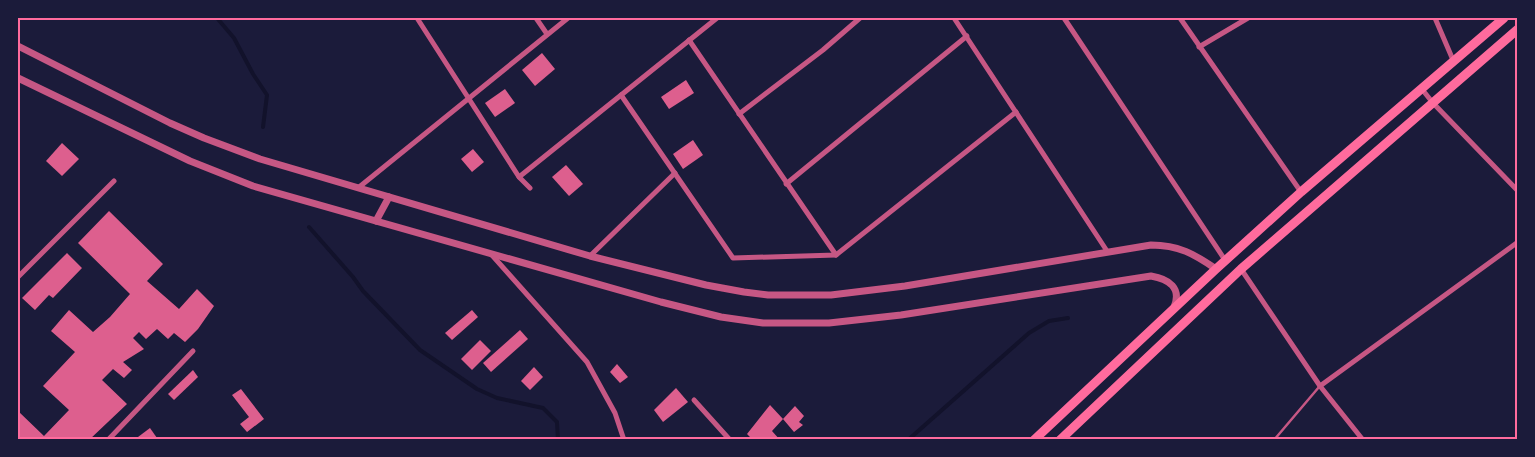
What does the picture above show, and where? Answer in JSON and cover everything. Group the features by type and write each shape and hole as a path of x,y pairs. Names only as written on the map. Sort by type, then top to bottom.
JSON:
{"main road":[{"path":"1034,440 1216,268 1453,60 1504,18"},
{"path":"1060,440 1241,269 1518,29"}],"street":[{"path":"417,18 519,176 530,188"},
{"path":"536,18 547,34"},
{"path":"358,188 568,18"},
{"path":"519,176 717,18"},
{"path":"739,114 860,18"},
{"path":"954,18 1108,251"},
{"path":"1064,18 1226,260"},
{"path":"1180,18 1301,192"},
{"path":"1199,47 1248,18"},
{"path":"1435,18 1453,60"},
{"path":"786,184 966,36"},
{"path":"689,40 786,184 836,254"},
{"path":"18,46 170,123 260,159 590,256 706,285 768,295 831,295 905,286 1146,245 1170,246 1188,251 1216,268"},
{"path":"18,78 182,158 222,175 291,198 376,220 661,302 721,317 763,323 805,324 866,320 1151,276 1168,281 1174,287 1177,293 1173,309"},
{"path":"1421,88 1433,103 1518,191"},
{"path":"621,95 733,258 836,254 1016,112"},
{"path":"590,256 675,173"},
{"path":"18,277 114,181"},
{"path":"376,220 389,197"},
{"path":"1320,386 1518,242"},
{"path":"491,254 587,362 615,413 624,440"},
{"path":"1241,269 1320,386 1363,440"},
{"path":"108,440 193,351"},
{"path":"694,400 730,440"}],"lane":[{"path":"1274,440 1320,386"}],"building":[{"path":"542,53 555,69 535,86 522,70"},
{"path":"686,80 694,93 669,109 661,97"},
{"path":"505,89 515,103 495,117 485,103"},
{"path":"693,140 703,155 683,169 673,154"},
{"path":"62,143 79,159 62,176 46,161"},
{"path":"473,149 484,162 472,172 461,159"},
{"path":"566,165 583,184 569,196 552,177"},
{"path":"109,211 163,264 147,281 179,309 197,289 214,306 198,329 185,342 174,333 168,339 157,329 146,339 139,332 133,338 144,349 123,362 132,370 124,378 113,369 102,380 127,404 89,440 18,440 18,411 44,436 69,410 43,386 75,352 51,331 69,310 93,332 110,317 130,294 78,243"},
{"path":"67,253 82,268 53,298 49,295 35,310 22,298"},
{"path":"472,310 478,317 452,340 445,333"},
{"path":"520,330 528,339 491,372 483,363"},
{"path":"480,340 491,351 472,370 461,359"},
{"path":"617,364 628,377 620,383 610,372"},
{"path":"534,367 543,377 530,390 521,381"},
{"path":"193,370 198,377 174,400 168,394"},
{"path":"676,388 688,402 663,422 654,410"},
{"path":"241,389 264,419 247,432 240,424 249,417 232,395"},
{"path":"770,405 783,419 772,431 780,440 753,440 747,434"},
{"path":"795,406 804,416 799,422 803,425 794,432 783,419"},
{"path":"150,428 157,438 134,440"}],"waterway":[{"path":"217,18 234,38 253,74 267,95 263,127"},
{"path":"309,227 363,291 420,350 477,389 497,398 543,408 557,422 558,440"},
{"path":"908,440 1029,333 1049,321 1068,318"}]}
